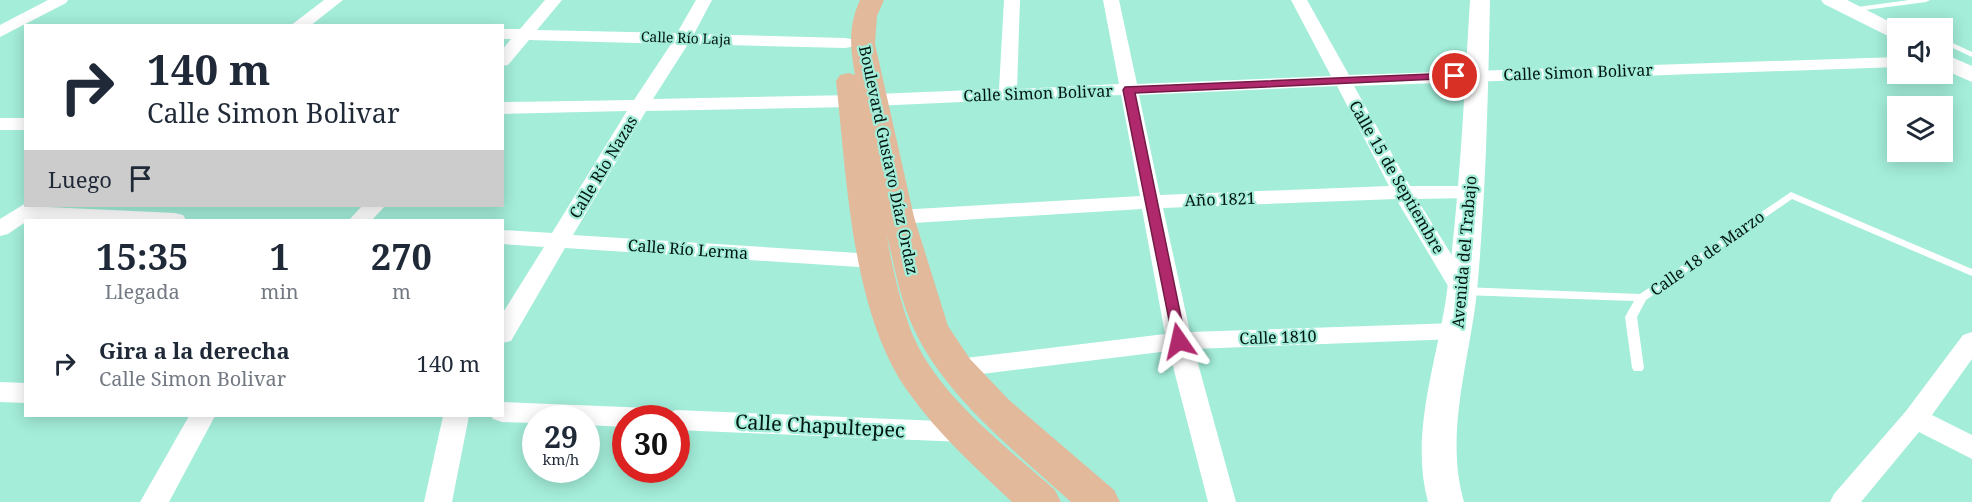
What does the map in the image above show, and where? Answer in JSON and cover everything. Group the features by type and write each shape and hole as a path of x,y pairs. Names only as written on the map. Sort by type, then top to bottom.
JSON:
{"main road":[{"name":"Boulevard Gustavo Díaz Ordaz","path":"857,0 849,18 844,43 931,327 957,368 995,410 1099,502"},
{"name":"Boulevard Gustavo Díaz Ordaz","path":"872,0 866,16 862,44 862,100 874,261 897,340 921,382 963,432 1040,502"}],"street":[{"path":"0,33 60,0"},
{"path":"301,24 335,0"},
{"path":"504,59 554,0"},
{"name":"Calle Río Nazas","path":"504,332 640,105 684,37 704,0"},
{"path":"1008,94 1012,0"},
{"path":"1111,0 1179,341 1222,502"},
{"name":"Calle 15 de Septiembre","path":"1299,0 1403,192 1462,291"},
{"name":"Avenida del Trabajo","path":"1446,502 1438,468 1439,435 1462,291 1480,0"},
{"path":"1831,0 1850,10 1887,23"},
{"path":"0,33 24,34"},
{"name":"Calle Río Laja","path":"504,34 844,43"},
{"name":"Calle Simon Bolivar","path":"504,108 862,100 1477,75 1887,62"},
{"path":"1953,63 1972,75"},
{"path":"0,124 24,124"},
{"name":"Año 1821","path":"898,217 1151,202 1403,192 1469,192"},
{"path":"361,219 373,207"},
{"path":"0,229 30,209 162,219"},
{"name":"Calle Río Lerma","path":"504,237 874,261"},
{"name":"Calle 1810","path":"957,368 1179,341 1457,331"},
{"path":"1844,502 1915,418 1972,341"},
{"path":"0,392 24,393"},
{"path":"504,412 612,416"},
{"path":"154,502 201,417"},
{"path":"438,502 456,417"},
{"path":"1915,418 1972,448"},
{"name":"Calle Chapultepec","path":"690,421 963,432"}],"lane":[{"path":"1850,10 1926,0"},
{"path":"1953,56 1972,55"},
{"name":"Calle 18 de Marzo","path":"1638,368 1631,317 1641,298 1791,195 1972,273"},
{"path":"1462,291 1641,298"}],"route":[{"path":"1179,341 1129,90 1455,76"}]}
